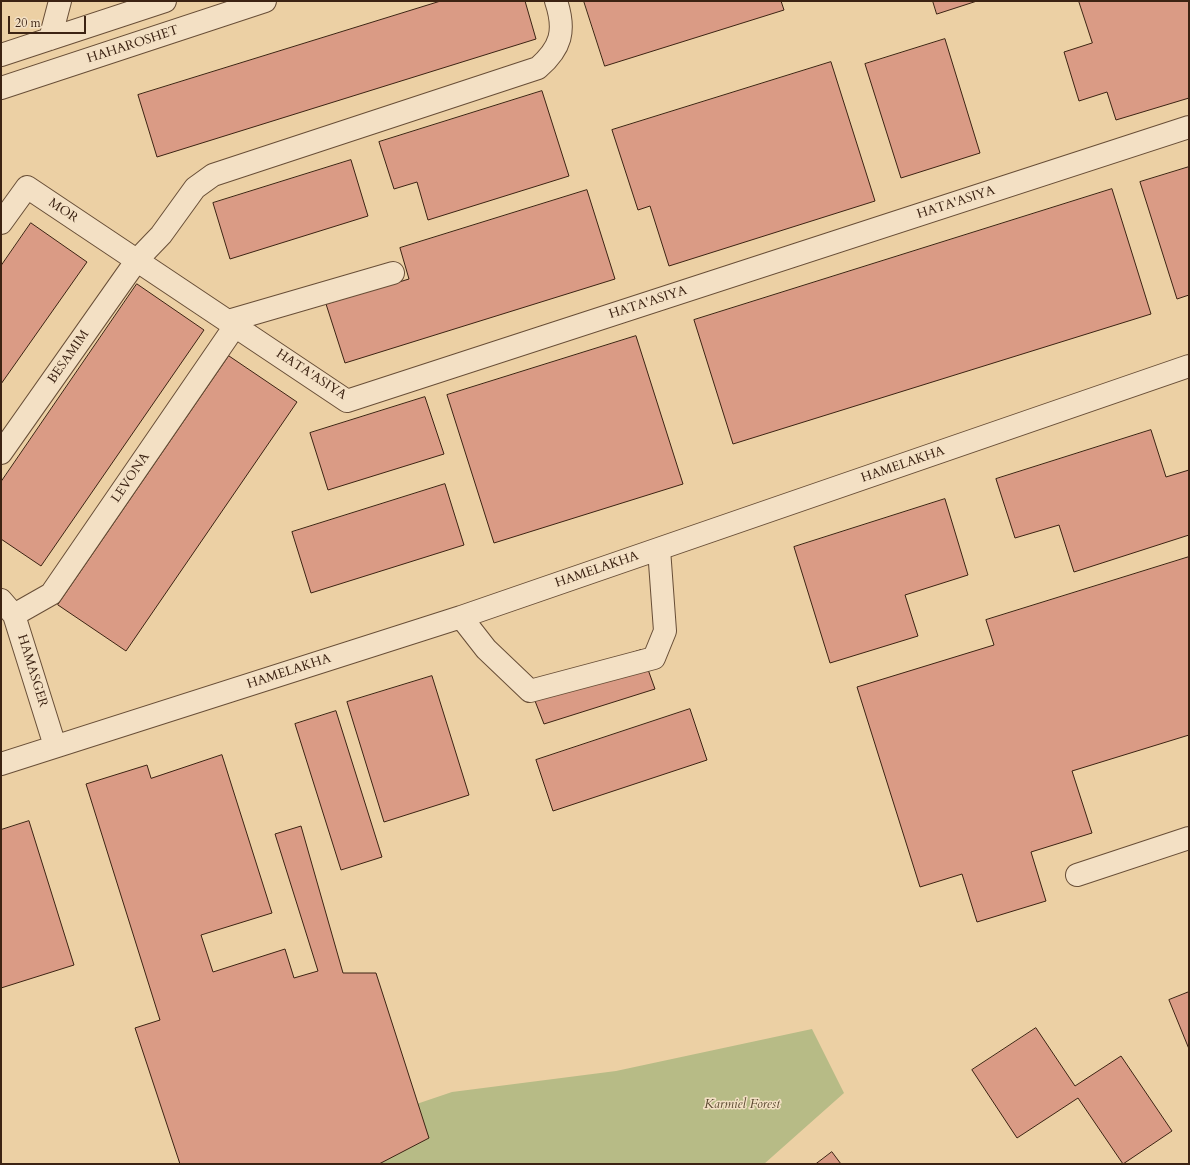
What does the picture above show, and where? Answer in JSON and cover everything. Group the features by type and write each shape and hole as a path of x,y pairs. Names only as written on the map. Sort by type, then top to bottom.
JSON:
{"street":[{"path":"50,40 60,1"},
{"path":"1,55 50,40 117,8 165,1"},
{"name":"HAHAROSHET","path":"1,88 265,1"},
{"name":"BESAMIM","path":"1,453 137,260 161,235 195,188 212,175 538,68 549,59 556,49 560,33 561,16 556,1"},
{"name":"HATA'ASIYA","path":"137,260 347,401 1189,127"},
{"name":"MOR","path":"1,223 27,187 137,260"},
{"path":"232,324 393,273"},
{"name":"LEVONA","path":"8,608 51,594 232,324"},
{"name":"HAMELAKHA","path":"1,764 461,617 1189,366"},
{"path":"461,617 486,649 530,692 654,658 665,631 659,549"},
{"name":"HAMASGER","path":"8,608 55,746"},
{"path":"1077,875 1189,838"}],"green space":[{"name":"Karmiel Forest","path":"812,1029 844,1093 764,1164 275,1164 387,1114 452,1092 616,1071"}],"building":[{"path":"441,1 525,1 536,39 157,157 138,95"},
{"path":"584,1 781,1 784,10 605,66"},
{"path":"933,1 977,1 937,14"},
{"path":"1079,1 1189,1 1189,98 1116,120 1107,92 1079,101 1064,52 1092,43"},
{"path":"945,39 980,153 901,178 865,64"},
{"path":"831,62 875,201 669,266 650,206 638,210 612,130"},
{"path":"542,91 569,176 428,220 417,182 394,189 379,142"},
{"path":"351,160 368,216 230,259 213,203"},
{"path":"1189,167 1189,295 1177,299 1140,182"},
{"path":"1112,189 1151,314 733,444 694,320"},
{"path":"587,190 615,279 345,363 326,304 409,279 400,248"},
{"path":"31,223 87,262 1,384 1,266"},
{"path":"137,284 204,330 41,566 1,539 1,482"},
{"path":"636,336 683,484 494,543 447,395"},
{"path":"229,356 297,402 126,651 58,605"},
{"path":"425,397 444,454 328,490 310,433"},
{"path":"1151,430 1166,477 1189,470 1189,535 1074,572 1059,525 1015,538 996,479"},
{"path":"445,484 464,545 311,593 292,532"},
{"path":"945,499 968,575 905,595 918,636 830,663 794,547"},
{"path":"1189,557 1189,735 1072,771 1092,833 1031,852 1046,901 977,922 962,874 920,887 857,687 994,645 986,620"},
{"path":"641,650 655,689 544,724 530,688"},
{"path":"432,676 469,795 384,822 347,702"},
{"path":"690,709 707,760 553,811 536,760"},
{"path":"336,711 382,857 341,870 295,724"},
{"path":"222,755 272,913 201,935 213,972 285,949 294,978 318,971 275,834 301,826 343,973 376,973 429,1138 379,1164 180,1164 135,1028 160,1020 86,784 147,765 151,778"},
{"path":"29,821 74,965 1,988 1,830"},
{"path":"1189,992 1189,1049 1169,1000"},
{"path":"1036,1028 1075,1086 1121,1056 1172,1131 1123,1164 1078,1098 1017,1138 972,1070"},
{"path":"832,1152 841,1164 816,1164"}]}
